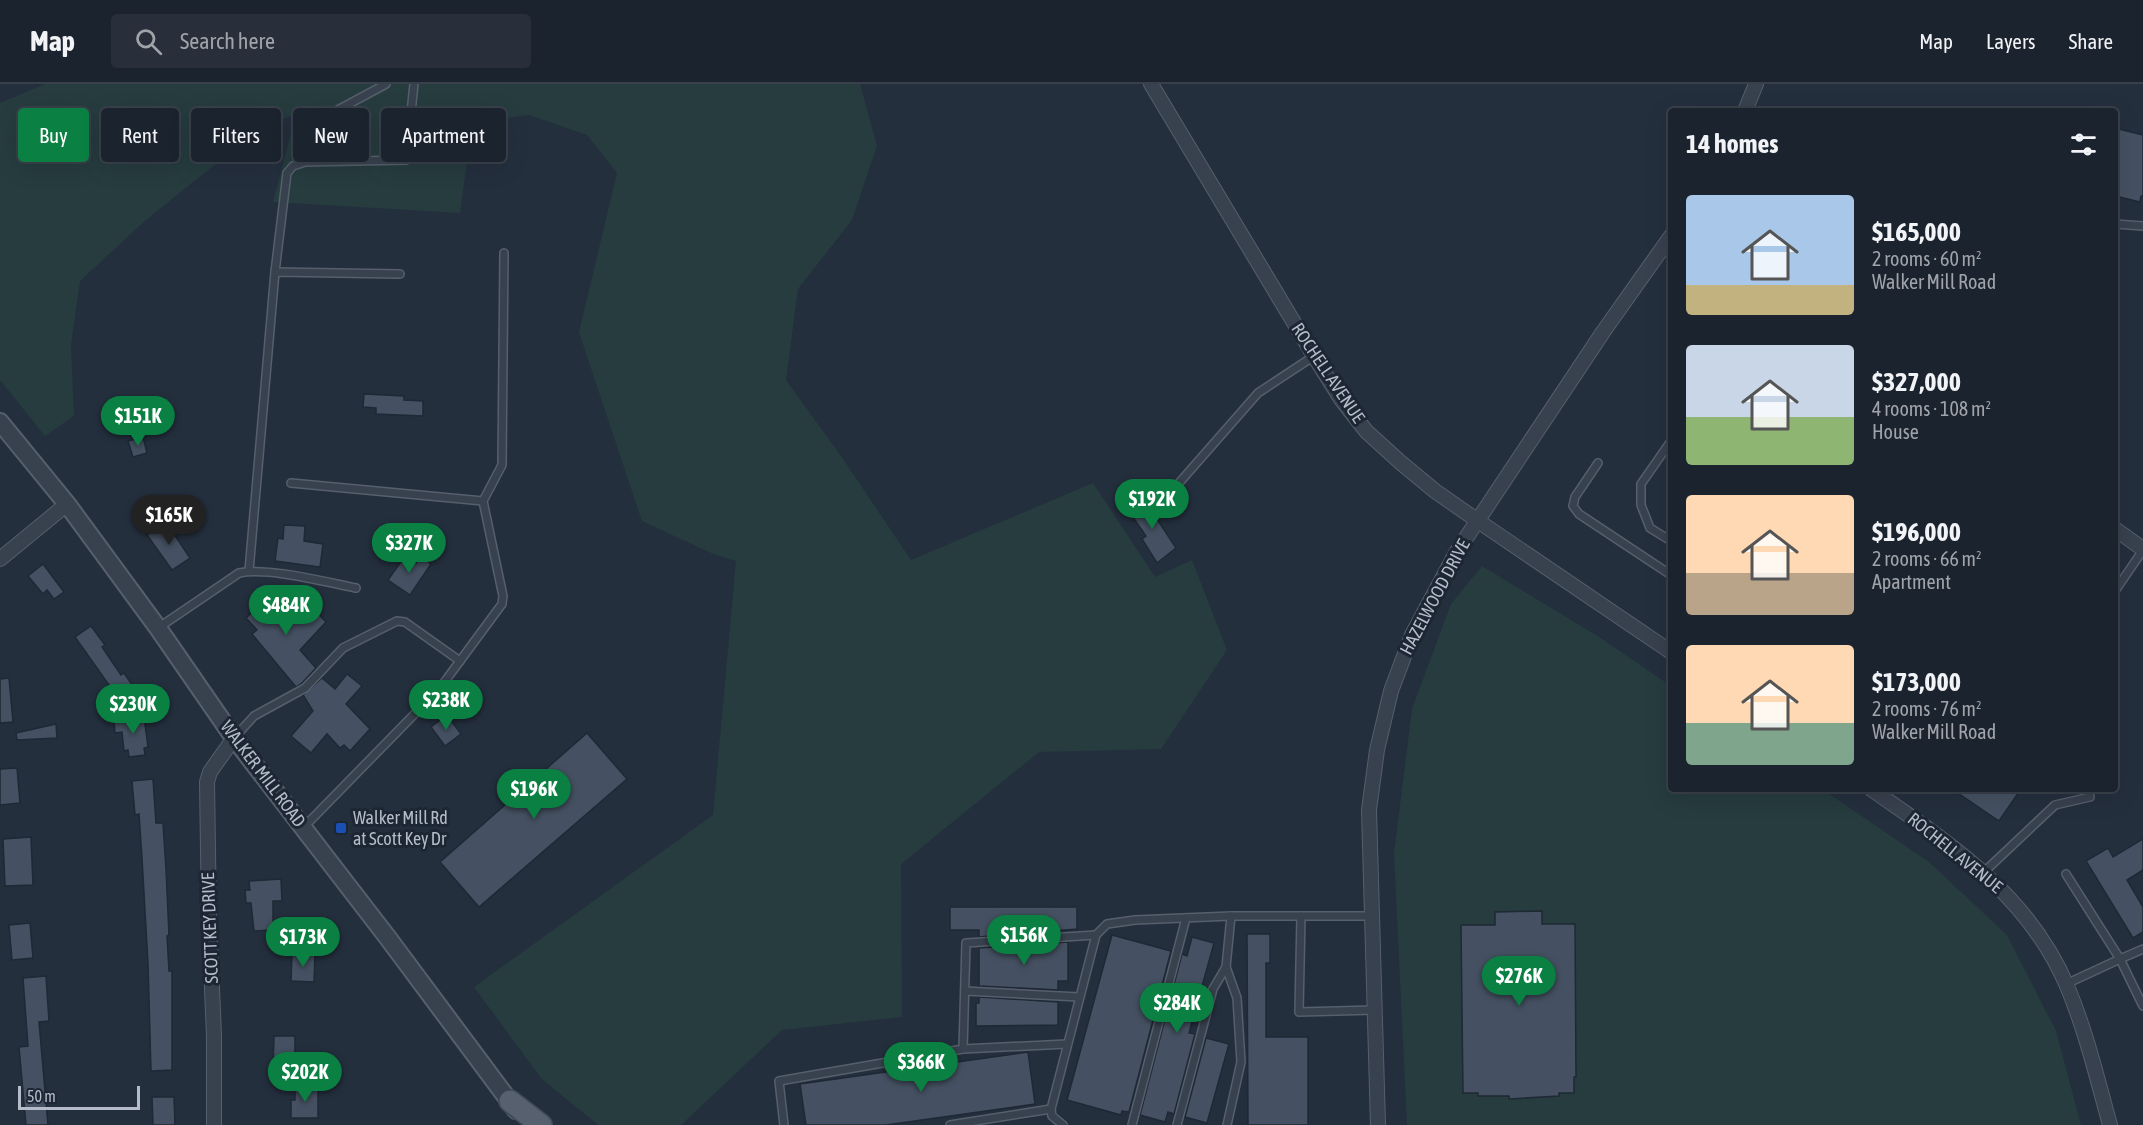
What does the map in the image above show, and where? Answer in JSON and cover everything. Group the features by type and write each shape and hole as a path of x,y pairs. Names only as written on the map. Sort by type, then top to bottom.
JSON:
{"main road":[{"path":"510,1101 541,1125"}],"street":[{"name":"ROCHELL AVENUE","path":"1151,84 1314,356 1341,399 1366,431 1418,477 1478,521 1668,650"},
{"path":"1745,108 1756,84"},
{"name":"HAZELWOOD DRIVE","path":"1378,1125 1369,810 1383,721 1391,691 1412,635 1445,572 1603,332 1668,240"},
{"name":"WALKER MILL ROAD","path":"0,422 68,504 234,738 527,1125"},
{"path":"0,559 68,504"},
{"path":"2118,531 2143,550"},
{"name":"SCOTT KEY DRIVE","path":"214,1125 214,1036 207,782 210,772 234,738"},
{"name":"ROCHELL AVENUE","path":"1875,792 1984,872 2028,920 2046,946 2067,984 2083,1025 2110,1125"}],"lane":[{"path":"341,108 386,84"},
{"path":"369,161 406,160 414,84"},
{"path":"249,571 275,272 287,173 293,166 305,162"},
{"path":"2118,224 2143,226"},
{"path":"303,827 440,688 502,604 503,596 483,501 502,465 504,253"},
{"path":"275,272 400,274"},
{"path":"1165,499 1258,393 1314,356"},
{"path":"1668,445 1641,484 1641,505 1650,528 1668,540"},
{"path":"1598,463 1575,497 1573,506 1579,514 1668,573"},
{"path":"291,483 483,501"},
{"path":"2118,587 2143,550"},
{"path":"158,628 240,573 249,571 356,588"},
{"path":"234,738 254,716 304,688 343,648 397,621 405,622 460,660"},
{"path":"1984,872 2055,805 2090,798 2089,792"},
{"path":"2066,874 2120,959 2143,1006"},
{"path":"1063,1125 1052,1116 1051,1109 1096,934 1107,924 1135,920 1231,916 1372,916"},
{"path":"1177,1125 1213,989 1226,967 1231,916"},
{"path":"1301,916 1299,1012 1375,1010"},
{"path":"1132,1125 1186,918"},
{"path":"963,1049 966,943 1096,934"},
{"path":"2067,984 2143,949"},
{"path":"1226,967 1237,998 1241,1062 1227,1125"},
{"path":"965,991 1079,997"},
{"path":"784,1125 779,1081 963,1049 1067,1044"},
{"path":"950,1125 1051,1109"}],"green space":[{"path":"45,84 860,84 877,146 852,220 798,289 786,380 841,456 911,560 1093,483 1155,577 1192,560 1227,650 1161,749 1039,752 901,864 902,1017 782,1030 681,1125 598,1125 541,1078 474,987 713,815 736,561 711,553 642,521 579,332 617,173 587,135 529,115 506,118 506,108 381,108 381,162 467,162 460,213 273,202 293,125 293,162 369,162 369,108 293,108 293,115 281,120 281,108 191,108 191,162 219,162 148,218 80,281 71,345 74,416 45,436 0,380 0,103"},
{"path":"1482,566 1599,637 1668,684 1668,792 1826,792 1929,862 2007,935 2056,1031 2081,1125 1407,1125 1394,853 1412,709 1451,604"}],"building":[{"path":"2118,129 2143,135 2143,196 2140,202 2118,197"},
{"path":"364,394 404,396 404,400 423,401 423,416 376,414 376,408 363,407"},
{"path":"143,437 147,453 133,457 128,441"},
{"path":"1148,497 1161,517 1157,519 1176,548 1157,563 1142,539 1146,536 1128,510"},
{"path":"166,522 190,558 172,570 147,535"},
{"path":"284,525 305,526 304,541 323,544 320,567 275,561 278,538 283,539"},
{"path":"405,556 416,563 420,556 431,564 410,595 388,580"},
{"path":"43,564 64,592 54,599 47,590 43,594 28,576"},
{"path":"273,593 300,618 312,607 326,622 300,650 316,668 296,687 252,634 257,630 246,618"},
{"path":"91,626 105,645 102,647 121,675 124,673 139,695 120,708 110,694 109,685 75,637"},
{"path":"347,674 362,686 346,704 370,729 350,751 344,745 340,748 327,734 311,753 291,736 313,711 303,695 322,678 335,689"},
{"path":"9,678 13,722 0,723 0,679"},
{"path":"447,715 461,734 445,746 431,727"},
{"path":"144,717 148,747 144,748 145,755 129,757 128,750 124,751 122,732 115,733 114,721"},
{"path":"56,724 57,738 17,740 16,733"},
{"path":"587,733 627,779 479,907 440,862"},
{"path":"17,768 20,803 0,805 0,769"},
{"path":"153,779 156,823 163,823 169,971 172,971 172,1070 151,1071 142,858 139,814 135,815 132,781"},
{"path":"1956,792 2019,792 1999,821"},
{"path":"31,837 33,885 5,886 3,839"},
{"path":"2143,839 2143,870 2127,880 2143,907 2143,932 2133,938 2086,861 2108,848 2113,857"},
{"path":"281,879 282,901 273,901 273,930 254,931 251,903 246,903 245,890 250,890 249,881"},
{"path":"950,907 1077,907 1077,929 979,937 979,930 950,930"},
{"path":"1542,911 1542,924 1575,924 1576,1077 1574,1077 1574,1093 1509,1099 1509,1096 1478,1096 1478,1093 1463,1093 1461,925 1495,925 1495,912"},
{"path":"30,923 33,958 12,960 9,925"},
{"path":"1247,934 1270,934 1270,963 1266,963 1266,1037 1308,1037 1308,1125 1248,1125"},
{"path":"1112,935 1171,951 1129,1112 1122,1111 1121,1115 1067,1100"},
{"path":"1192,937 1214,943 1189,1033 1195,1034 1174,1114 1168,1112 1165,1122 1140,1115 1182,954 1187,956"},
{"path":"1068,942 1068,981 1058,981 1058,990 979,986 979,948"},
{"path":"292,953 315,954 314,982 291,981"},
{"path":"46,976 49,1021 39,1022 48,1125 26,1125 19,1047 28,1046 23,978"},
{"path":"979,997 1058,1002 1058,1025 976,1026 976,1003 979,1003"},
{"path":"274,1036 295,1036 295,1060 291,1060 291,1068 273,1068"},
{"path":"1206,1038 1229,1044 1207,1123 1185,1117"},
{"path":"1028,1052 1035,1104 886,1125 806,1125 800,1084"},
{"path":"295,1085 309,1085 309,1088 318,1088 318,1118 291,1118 291,1100 295,1100"},
{"path":"152,1097 174,1097 175,1125 153,1125"}],"place":[{"name":"Walker Mill Rd at Scott Key Dr","path":"341,828"}]}
